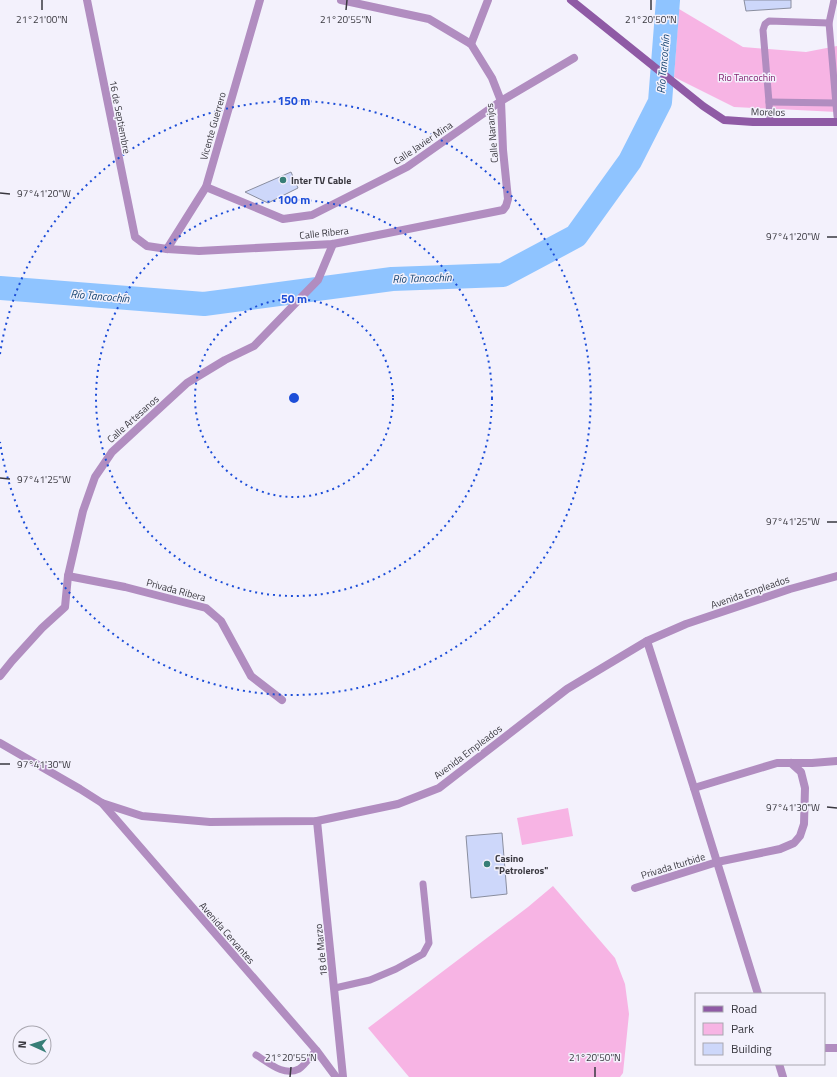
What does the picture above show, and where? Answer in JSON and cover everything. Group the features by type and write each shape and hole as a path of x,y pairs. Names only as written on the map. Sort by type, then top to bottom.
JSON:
{"main road":[{"name":"Morelos","path":"571,0 702,106 724,120 837,122"}],"street":[{"name":"16 de Septiembre","path":"87,0 134,237"},
{"name":"Vicente Guerrero","path":"167,250 206,187 260,0"},
{"name":"Calle Naranjos","path":"341,0 428,19 471,44 492,78 501,101 503,150 508,199"},
{"path":"471,44 488,0"},
{"name":"Calle Javier Mina","path":"206,187 283,219 312,215 407,167 501,101 574,58"},
{"name":"Calle Ribera","path":"134,237 147,246 167,250 199,251 333,244 503,210 508,199"},
{"name":"Calle Artesanos","path":"0,676 42,628 64,607 68,576 82,511 95,477 112,452 187,383 225,360 254,346 318,280 333,244"},
{"name":"Privada Ribera","path":"68,576 124,587 206,608 221,621 251,676 282,700"},
{"name":"Avenida Empleados","path":"0,743 80,788 102,803 142,816 203,822 317,821 398,804 439,788 567,689 647,641 686,624 790,588 837,576"},
{"path":"647,641 758,993"},
{"path":"694,788 777,763 837,761"},
{"name":"Privada Iturbide","path":"635,888 717,862 780,849 794,843 800,836 804,824 805,788 801,772 791,763"},
{"name":"Avenida Cervantes","path":"102,803 316,1050 336,1077"},
{"name":"18 de Marzo","path":"317,821 343,1077"},
{"path":"825,1048 837,1048"},
{"path":"779,1065 783,1077"}],"lane":[{"path":"834,0 830,23 837,116"},
{"path":"770,122 763,30 765,24 769,21 830,23"},
{"path":"769,102 836,103"},
{"path":"335,988 370,980 396,969 423,954 429,943 423,884"},
{"path":"256,1055 281,1071 291,1071 299,1068 316,1050"}],"green space":[{"name":"Rio Tancochin","path":"679,9 743,47 806,52 837,46 837,112 734,107 674,77"},
{"path":"568,808 573,836 522,845 517,818"},
{"path":"553,886 615,958 625,984 629,1014 623,1073 620,1077 409,1077 368,1028 528,907"}],"building":[{"path":"744,0 791,0 791,8 746,11"},
{"name":"Inter TV Cable","path":"291,172 298,188 268,203 245,192"},
{"name":"Casino \"Petroleros\"","path":"502,833 507,894 471,898 466,836"}],"waterway":[{"name":"Río Tancochín","path":"0,288 204,304 392,279 503,275 576,236 630,161 660,102 668,0"}],"place":[{"name":"Inter TV Cable","path":"283,180"},
{"name":"Casino \"Petroleros\"","path":"487,864"}]}
